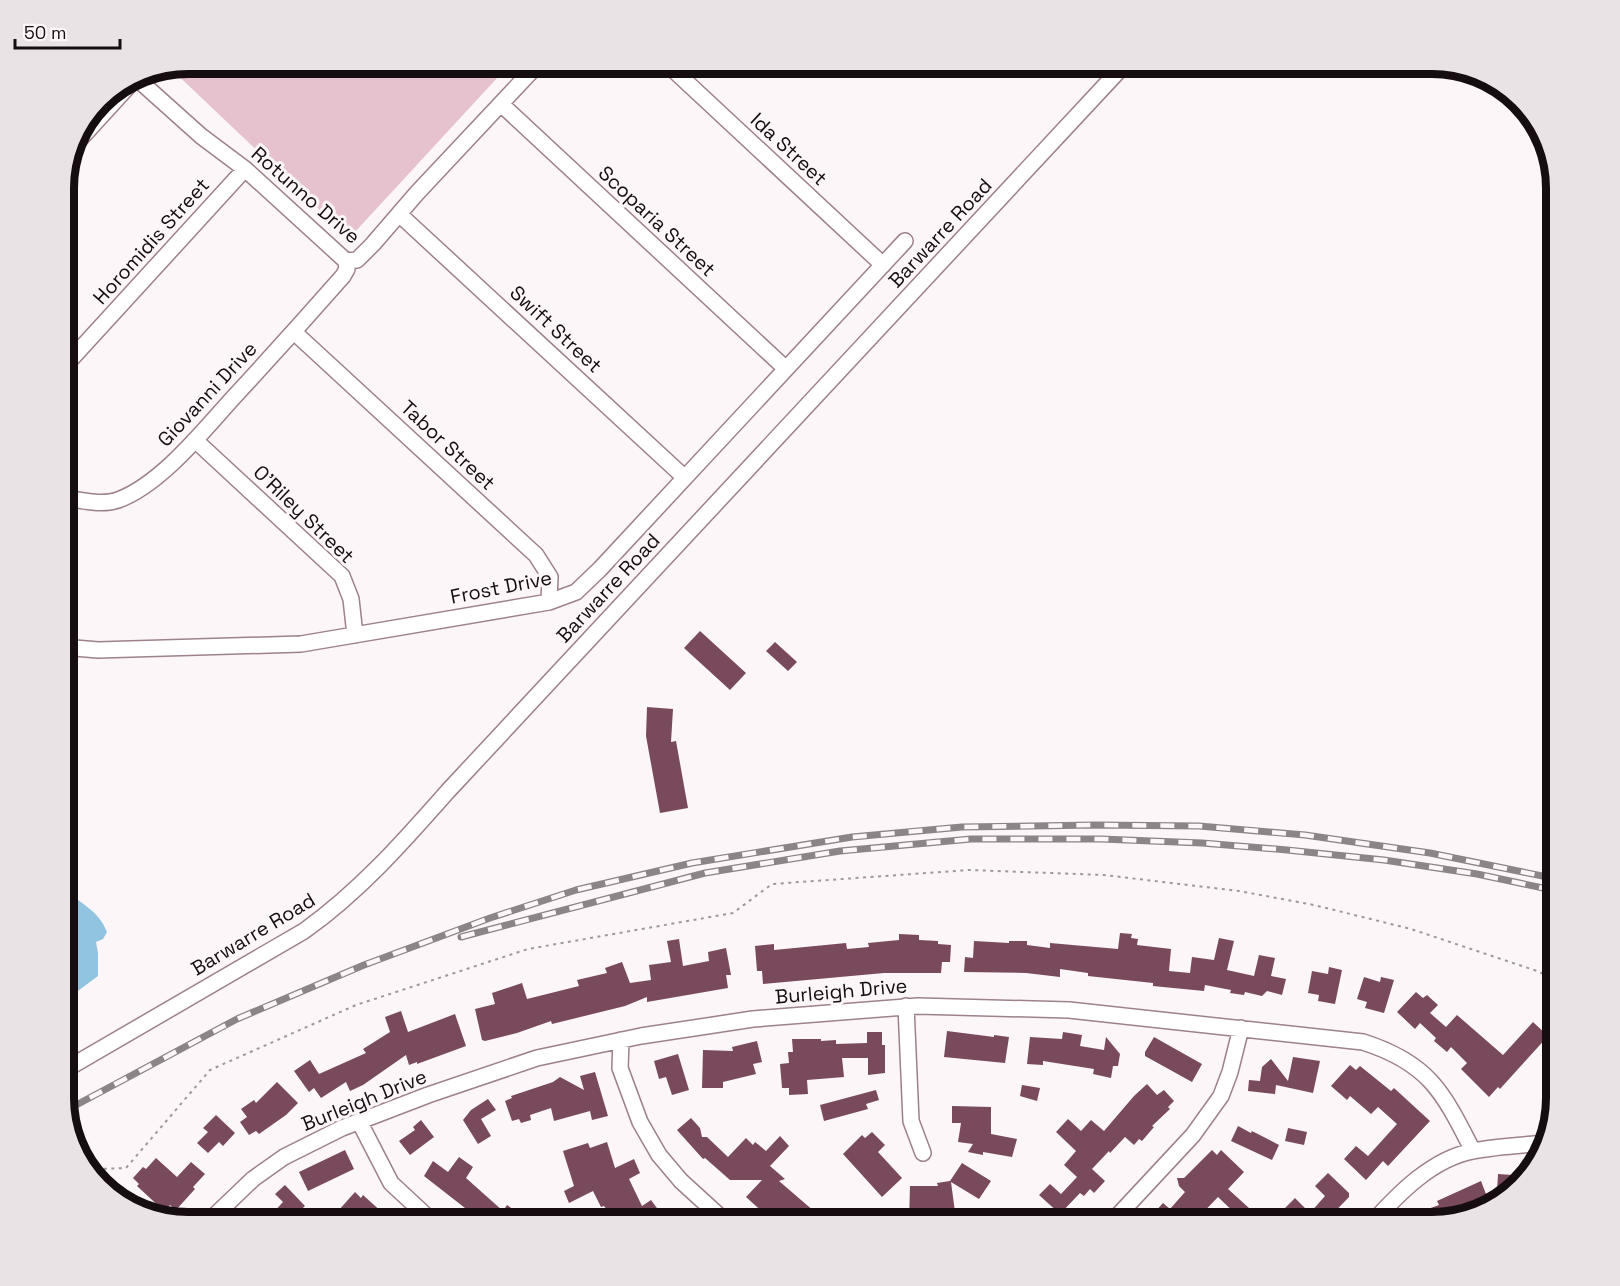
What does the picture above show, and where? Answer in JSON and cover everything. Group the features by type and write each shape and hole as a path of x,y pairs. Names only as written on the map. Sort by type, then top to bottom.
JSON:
{"street":[{"name":"Rotunno Drive","path":"142,83 201,136 245,169 346,261 357,260 374,244 528,74"},
{"name":"Ida Street","path":"678,74 883,265"},
{"name":"Barwarre Road","path":"74,1065 304,931 356,890 396,850 1116,74"},
{"path":"92,125 114,101"},
{"name":"Scoparia Street","path":"501,104 785,368"},
{"name":"Horomidis Street","path":"74,356 245,169"},
{"name":"Swift Street","path":"399,214 684,477"},
{"name":"Frost Drive","path":"74,649 98,650 301,644 549,602 576,592 905,241"},
{"name":"Giovanni Drive","path":"74,499 116,501 150,483 195,440 294,332 343,276 347,269 346,261"},
{"name":"Tabor Street","path":"294,332 536,555 550,577 549,602"},
{"name":"O'Riley Street","path":"195,440 342,576 351,599 355,635"},
{"path":"906,1006 911,1121 923,1153"},
{"name":"Burleigh Drive","path":"217,1213 253,1179 284,1157 359,1121 537,1058 621,1040 753,1019 906,1006 1069,1010 1363,1042 1383,1048 1420,1070 1448,1101 1473,1151"},
{"path":"1120,1213 1193,1135 1221,1096 1230,1072 1241,1028"},
{"path":"621,1040 620,1068 640,1122 659,1155 681,1181 716,1213"},
{"path":"359,1121 391,1183 423,1213"},
{"path":"1382,1213 1431,1168 1453,1157 1473,1151 1537,1144"}],"path":[{"path":"98,1169 126,1168 210,1070 356,1005 528,949 733,913 772,884 969,870 1104,875 1239,891 1314,905 1411,929 1546,976"}],"shaded area":[{"path":"177,74 501,74 354,233 346,235"}],"water":[{"path":"74,897 93,912 107,932 103,939 96,942 98,976 74,994"}],"building":[{"path":"700,631 746,673 730,690 684,648"},
{"path":"775,642 797,662 788,671 766,651"},
{"path":"647,707 673,709 671,742 676,741 688,808 660,813 646,736"},
{"path":"1120,933 1132,934 1131,938 1138,939 1137,945 1171,949 1169,971 1190,973 1192,957 1214,960 1219,938 1234,941 1227,970 1254,976 1259,955 1275,958 1271,976 1286,979 1282,995 1267,991 1262,996 1245,992 1244,995 1205,985 1204,991 1153,986 1153,983 1088,976 1088,973 1060,969 1060,977 1026,973 964,972 965,957 973,958 974,941 1009,943 1009,941 1027,941 1027,945 1050,948 1050,943 1118,949"},
{"path":"899,934 919,935 919,940 938,941 938,944 951,945 950,962 942,962 941,973 884,973 763,984 762,971 757,971 755,946 774,944 774,950 846,943 847,949 869,947 868,943 899,940"},
{"path":"679,939 683,966 709,961 708,952 726,948 731,975 726,975 728,988 647,1002 647,997 625,1006 552,1024 551,1021 517,1033 482,1040 475,1009 495,1004 492,993 522,983 527,999 579,986 577,980 607,973 605,968 622,962 630,983 651,980 649,965 671,962 667,941"},
{"path":"1329,967 1342,970 1335,1004 1318,1001 1319,995 1308,993 1312,971 1328,974"},
{"path":"1364,977 1380,982 1381,977 1394,980 1384,1013 1365,1008 1367,1002 1357,999"},
{"path":"1416,992 1423,998 1427,995 1438,1005 1430,1013 1446,1027 1457,1015 1503,1055 1533,1022 1546,1034 1546,1038 1500,1089 1498,1087 1489,1097 1461,1069 1467,1063 1451,1047 1447,1052 1434,1041 1436,1038 1420,1023 1415,1029 1397,1012"},
{"path":"401,1011 408,1032 455,1014 466,1046 417,1064 417,1062 409,1065 406,1055 363,1085 350,1091 346,1082 321,1098 314,1088 309,1092 294,1071 310,1060 319,1074 366,1053 363,1049 390,1032 385,1017"},
{"path":"947,1031 1009,1037 1005,1063 944,1057"},
{"path":"867,1032 882,1032 882,1045 885,1045 885,1073 868,1075 868,1058 842,1058 844,1077 807,1080 808,1094 789,1095 789,1088 782,1088 780,1064 789,1063 788,1052 793,1052 792,1039 836,1040 836,1044 867,1043"},
{"path":"1063,1032 1082,1035 1080,1046 1104,1050 1106,1037 1120,1054 1118,1066 1113,1066 1111,1078 1093,1074 1094,1069 1043,1061 1043,1065 1027,1064 1030,1037 1062,1039"},
{"path":"1154,1037 1202,1064 1192,1082 1145,1056"},
{"path":"757,1041 762,1062 753,1064 756,1074 723,1082 723,1088 702,1088 703,1050 733,1051 732,1047"},
{"path":"678,1054 689,1090 672,1095 666,1077 659,1079 654,1061"},
{"path":"1293,1057 1320,1061 1313,1093 1276,1085 1275,1094 1248,1091 1249,1080 1260,1081 1262,1067 1271,1059 1288,1081"},
{"path":"1350,1065 1356,1070 1360,1066 1391,1091 1394,1088 1430,1121 1388,1166 1383,1161 1366,1180 1344,1159 1356,1146 1368,1156 1397,1124 1378,1107 1371,1114 1350,1096 1347,1100 1331,1086"},
{"path":"595,1072 608,1116 592,1120 590,1111 554,1121 551,1108 530,1115 531,1120 521,1123 519,1119 512,1121 505,1101 512,1098 511,1096 553,1082 560,1077 584,1090 580,1076"},
{"path":"277,1082 298,1103 286,1115 259,1134 256,1131 249,1135 240,1122 247,1117 241,1109 254,1100 256,1103"},
{"path":"1147,1084 1157,1095 1164,1090 1174,1101 1168,1107 1170,1109 1152,1126 1154,1127 1142,1141 1139,1139 1134,1145 1125,1137 1092,1169 1105,1181 1094,1193 1090,1189 1084,1196 1080,1193 1059,1213 1039,1195 1050,1184 1061,1194 1077,1177 1064,1165 1076,1151 1056,1132 1068,1119 1081,1131 1091,1120 1104,1131"},
{"path":"1022,1085 1040,1088 1037,1101 1020,1096"},
{"path":"876,1090 879,1100 866,1104 868,1109 824,1121 820,1105"},
{"path":"488,1099 496,1110 481,1119 491,1136 478,1144 463,1120 471,1110"},
{"path":"952,1106 991,1107 991,1134 1017,1139 1012,1157 968,1152 973,1144 958,1142 961,1123 952,1123"},
{"path":"216,1115 235,1133 223,1146 219,1142 208,1153 197,1143 208,1132 203,1128"},
{"path":"691,1118 700,1128 702,1137 707,1137 728,1157 746,1138 753,1145 755,1142 766,1151 780,1136 789,1146 770,1166 785,1179 779,1181 815,1212 817,1209 822,1213 764,1213 746,1197 762,1180 730,1180 705,1158 703,1159 677,1130"},
{"path":"421,1120 434,1137 410,1155 399,1141 415,1130 413,1127"},
{"path":"1238,1126 1279,1145 1272,1160 1231,1141"},
{"path":"1288,1128 1307,1132 1304,1145 1285,1141"},
{"path":"872,1132 885,1145 878,1152 902,1178 882,1197 843,1154 862,1135 865,1138"},
{"path":"607,1142 615,1168 634,1159 640,1173 629,1179 642,1206 651,1200 661,1213 609,1213 604,1206 601,1207 593,1191 569,1203 564,1191 574,1186 563,1151 588,1143 590,1148"},
{"path":"345,1150 354,1169 308,1191 299,1172"},
{"path":"1212,1150 1217,1155 1221,1150 1244,1172 1228,1189 1249,1208 1244,1213 1235,1213 1218,1197 1203,1213 1154,1213 1163,1203 1170,1209 1185,1192 1179,1186 1177,1178 1184,1178"},
{"path":"459,1157 473,1167 466,1178 503,1211 507,1205 519,1213 462,1213 465,1208 424,1176 433,1161 448,1172"},
{"path":"156,1158 177,1177 191,1162 205,1174 176,1210 170,1205 165,1210 137,1186 139,1184 133,1178 143,1167 146,1169"},
{"path":"962,1163 991,1181 979,1199 951,1182 955,1212 909,1213 910,1186 938,1186 937,1183 950,1181"},
{"path":"1513,1172 1519,1172 1497,1192 1498,1174 1513,1175"},
{"path":"1328,1173 1349,1193 1349,1197 1334,1213 1310,1213 1325,1196 1315,1186"},
{"path":"1481,1181 1488,1198 1447,1212 1426,1213 1425,1210 1439,1205 1437,1201"},
{"path":"285,1185 305,1206 298,1213 273,1213 283,1202 275,1194"},
{"path":"355,1192 361,1198 363,1195 383,1213 340,1213 338,1211"},
{"path":"1295,1198 1310,1213 1286,1213 1283,1210"},
{"path":"1021,1208 1030,1213 1018,1213"}],"railway":[{"path":"74,1106 237,1019 364,965 490,918 576,890 692,863 852,837 962,827 1199,826 1305,835 1430,853 1546,877"},
{"path":"461,937 705,873 840,851 971,839 1101,839 1202,843 1287,850 1384,860 1477,874 1546,889"}]}
